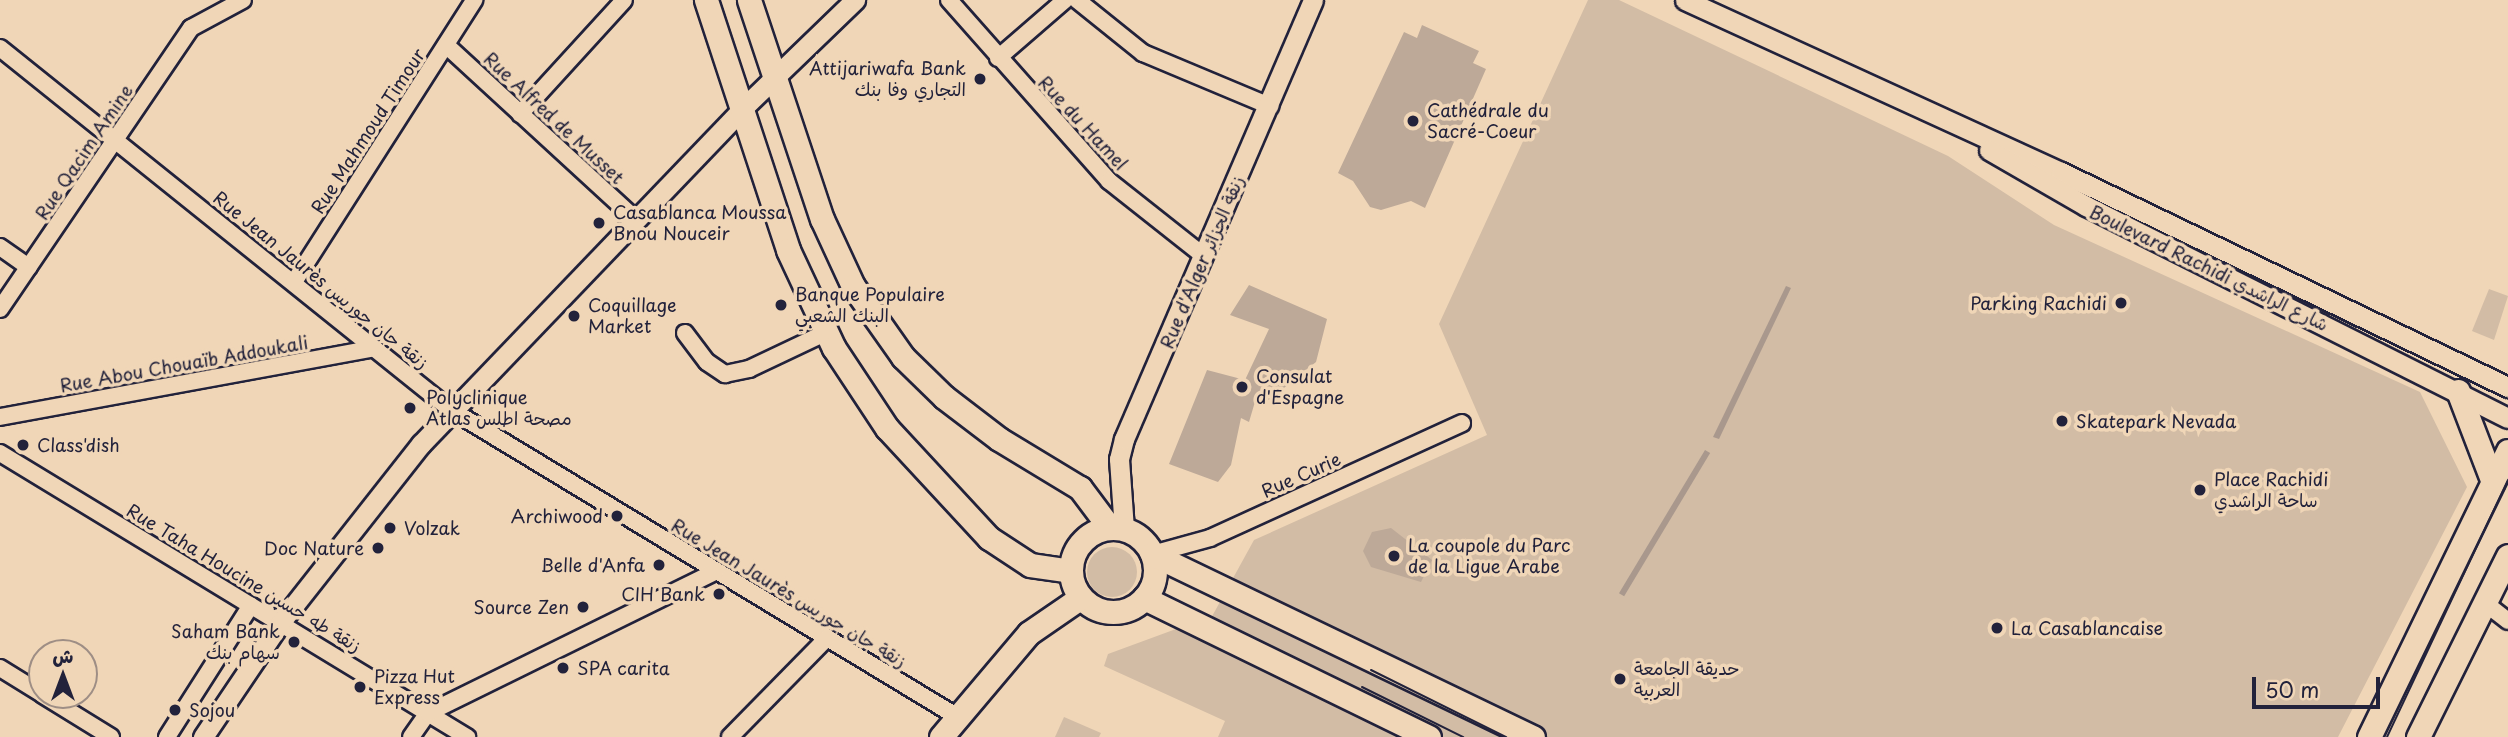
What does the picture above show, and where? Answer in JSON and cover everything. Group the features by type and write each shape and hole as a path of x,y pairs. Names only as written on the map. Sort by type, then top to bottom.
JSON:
{"main road":[{"path":"706,0 788,250 825,333 887,428 979,528 1021,561 1071,571"},
{"path":"749,0 839,258 903,357 971,420 1080,488 1117,528 1139,537 1152,554 1533,737"},
{"path":"2458,391 2493,482"},
{"path":"2369,737 2508,451"},
{"path":"1117,528 1082,541 1071,571 1080,598 1110,612 1129,609 1144,598 1155,576 1152,554"},
{"path":"2418,737 2508,556"},
{"path":"941,737 956,716 1029,633 1080,598"},
{"path":"1144,598 1429,737"}],"street":[{"name":"Rue Qacim Amine","path":"0,309 202,19 243,0"},
{"name":"Rue Mahmoud Timour","path":"294,282 474,0"},
{"path":"520,114 624,0"},
{"path":"203,737 280,623 451,410 743,108 855,0"},
{"name":"Rue du Hamel","path":"949,0 1109,181 1204,256"},
{"path":"998,58 1065,0"},
{"path":"1077,0 1143,53 1270,106"},
{"name":"Rue d'Alger زنقة الجزائر","path":"1117,528 1119,459 1124,439 1270,106 1313,0"},
{"name":"Boulevard Rachidi شارع الراشدي","path":"1695,2 2508,387"},
{"name":"Rue Alfred de Musset","path":"446,46 635,219"},
{"name":"Rue Jean Jaurès زنقة جان جوريس","path":"0,48 117,139 451,410 956,716"},
{"name":"Boulevard Rachidi شارع الراشدي","path":"1917,106 2051,188 2508,418"},
{"path":"0,247 29,267"},
{"path":"685,332 707,362 725,374 749,369 825,333"},
{"name":"Rue Abou Chouaïb Addoukali","path":"0,417 375,348"},
{"name":"Rue Curie","path":"1152,554 1210,538 1462,423"},
{"name":"Rue Taha Houcine زنقة طه حسين","path":"0,453 467,737"},
{"path":"411,737 428,713 716,570"},
{"path":"2485,603 2508,621"},
{"path":"167,737 251,605"},
{"path":"730,737 827,638"},
{"path":"0,668 28,686"},
{"path":"66,709 111,737"}],"shaded area":[{"path":"1588,0 1619,0 1948,156 2054,225 2420,392 2467,487 2338,737 1218,737 1225,721 1104,666 1108,654 1176,629 1199,640 1254,540 1487,435 1439,324"},
{"path":"1786,286 1791,288 1719,439 1713,437"},
{"path":"2489,289 2508,296 2494,340 2472,331"},
{"path":"1705,450 1710,453 1624,596 1619,593"},
{"path":"1112,547 1129,555 1137,572 1129,589 1112,597 1095,589 1087,572 1095,555"},
{"path":"1064,717 1101,733 1099,737 1055,737"}],"building":[{"name":"Cathédrale du Sacré-Coeur","path":"1422,25 1479,51 1473,63 1486,69 1425,208 1411,201 1381,210 1370,207 1353,181 1338,173 1404,32 1417,38"},
{"name":"Consulat d'Espagne","path":"1249,285 1327,319 1316,362 1269,400 1257,395 1249,422 1241,418 1231,465 1218,482 1169,464 1207,370 1245,380 1269,329 1230,315"},
{"name":"La coupole du Parc de la Ligue Arabe","path":"1391,528 1432,560 1421,582 1371,567 1363,551 1372,532"}],"tram line":[{"path":"2387,737 2508,480"},
{"path":"1371,670 1506,737"},
{"path":"1362,687 1463,737"}],"place":[{"name":"Attijariwafa Bank التجاري وفا بنك","path":"980,79"},
{"name":"Cathédrale du Sacré-Coeur","path":"1413,121"},
{"name":"Casablanca Moussa Bnou Nouceir","path":"599,223"},
{"name":"Parking Rachidi","path":"2121,303"},
{"name":"Banque Populaire البنك الشعبي","path":"781,305"},
{"name":"Coquillage Market","path":"574,316"},
{"name":"Consulat d'Espagne","path":"1242,387"},
{"name":"Polyclinique Atlas مصحة اطلس","path":"410,408"},
{"name":"Skatepark Nevada","path":"2062,421"},
{"name":"Class'dish","path":"23,445"},
{"name":"Place Rachidi ساحة الراشدي","path":"2200,490"},
{"name":"Archiwood","path":"617,516"},
{"name":"Volzak","path":"390,528"},
{"name":"Doc Nature","path":"378,548"},
{"name":"La coupole du Parc de la Ligue Arabe","path":"1394,556"},
{"name":"Belle d'Anfa","path":"659,565"},
{"name":"CIH Bank","path":"719,594"},
{"name":"Source Zen","path":"583,607"},
{"name":"La Casablancaise","path":"1997,628"},
{"name":"Saham Bank سهام بنك","path":"294,642"},
{"name":"SPA carita","path":"563,668"},
{"name":"حديقة الجامعة العربية","path":"1620,679"},
{"name":"Pizza Hut Express","path":"360,687"},
{"name":"Sojou","path":"175,710"}]}
